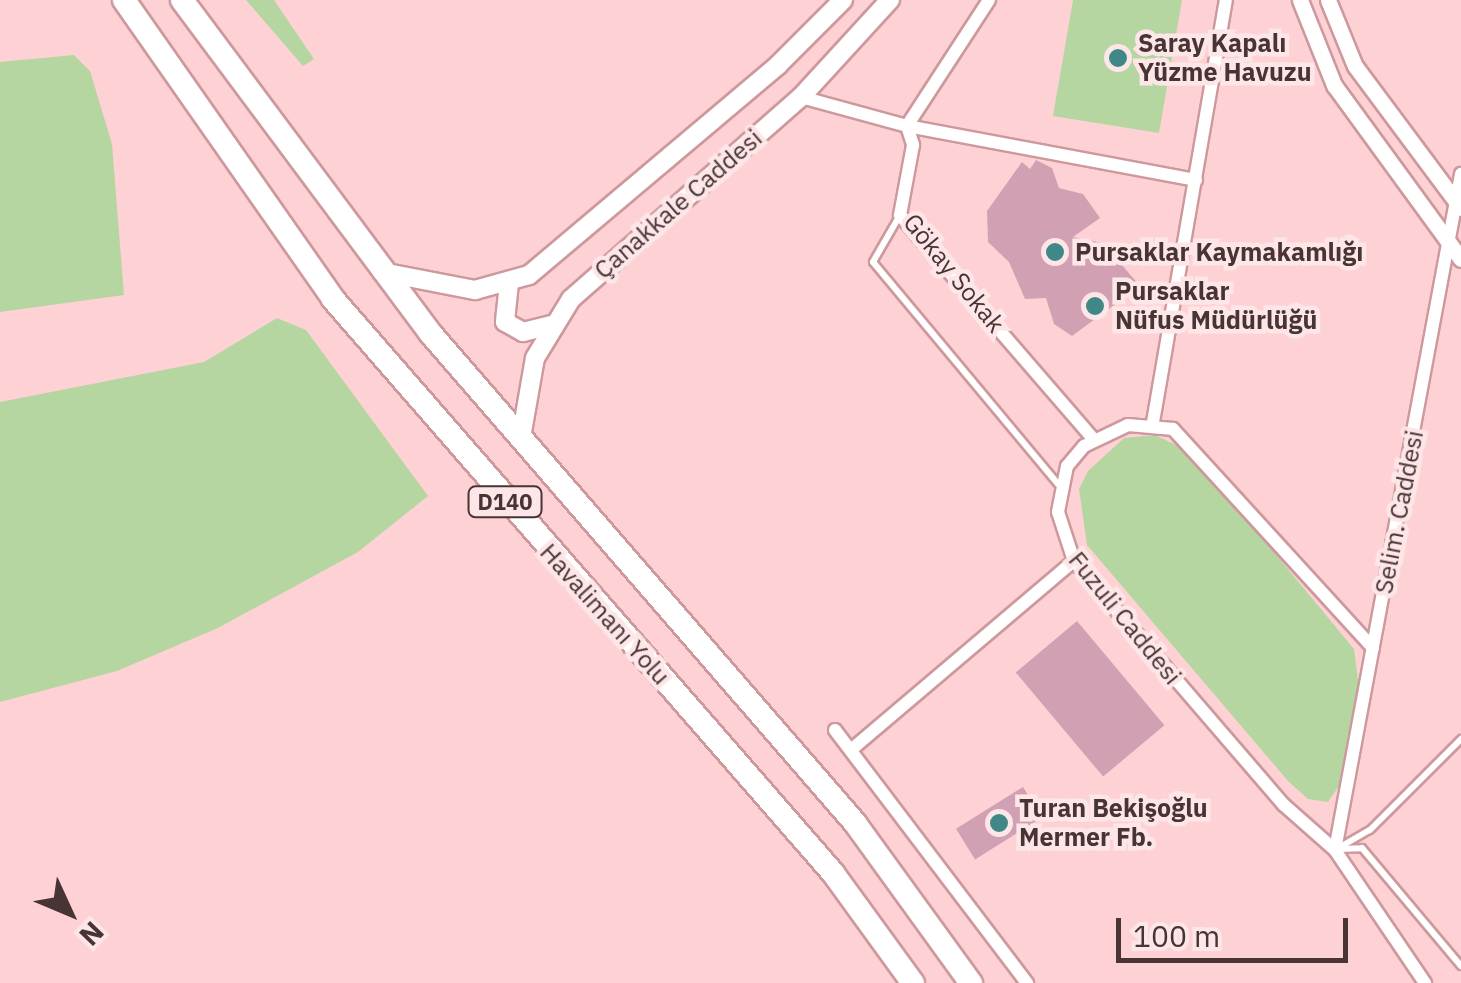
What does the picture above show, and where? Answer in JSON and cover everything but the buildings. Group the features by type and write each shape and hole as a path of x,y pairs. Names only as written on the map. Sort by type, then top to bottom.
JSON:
{"highway":[{"name":"Havalimanı Yolu","path":"124,0 333,299 833,873 913,983"},
{"name":"Havalimanı Yolu","path":"182,0 382,272 856,823 971,983"}],"main road":[{"name":"Çanakkale Caddesi","path":"382,272 456,289 509,283 580,238 842,0"},
{"name":"Çanakkale Caddesi","path":"521,438 528,379 551,325 579,290 801,96 890,0"},
{"path":"509,283 504,322 523,332 551,325"}],"street":[{"path":"908,126 989,0"},
{"path":"1153,422 1226,0"},
{"path":"1300,0 1334,85 1461,260"},
{"path":"1328,0 1355,66 1458,205"},
{"path":"801,96 908,126 1196,180"},
{"name":"Gökay Sokak","path":"908,126 913,145 900,215 1094,440"},
{"name":"Selim. Caddesi","path":"1335,850 1461,174"},
{"path":"1058,484 1094,440 1153,422 1173,428 1219,474 1373,648"},
{"name":"Fuzuli Caddesi","path":"1058,484 1062,538 1074,562 1284,805 1335,850 1426,983"},
{"path":"852,749 1074,562"},
{"path":"835,730 1027,983"}],"lane":[{"path":"900,215 872,262 1058,484"},
{"path":"1335,850 1370,830 1461,740"},
{"path":"1335,850 1362,848 1461,966"}],"green space":[{"path":"246,0 274,0 314,59 303,66"},
{"name":"Saray Kapalı Yüzme Havuzu","path":"1073,0 1182,0 1159,133 1053,116"},
{"path":"74,55 90,71 112,144 124,295 0,312 0,62"},
{"path":"277,318 306,330 428,496 358,552 218,628 117,671 0,702 0,402 204,362"},
{"path":"1155,435 1191,452 1354,649 1359,687 1344,779 1328,802 1308,799 1288,781 1087,545 1079,489 1088,471 1124,438"}],"place":[{"name":"Saray Kapalı Yüzme Havuzu","path":"1118,58"},
{"name":"Pursaklar Kaymakamlığı","path":"1055,252"},
{"name":"Pursaklar Nüfus Müdürlüğü","path":"1095,306"},
{"name":"Turan Bekişoğlu Mermer Fb.","path":"999,823"}]}
